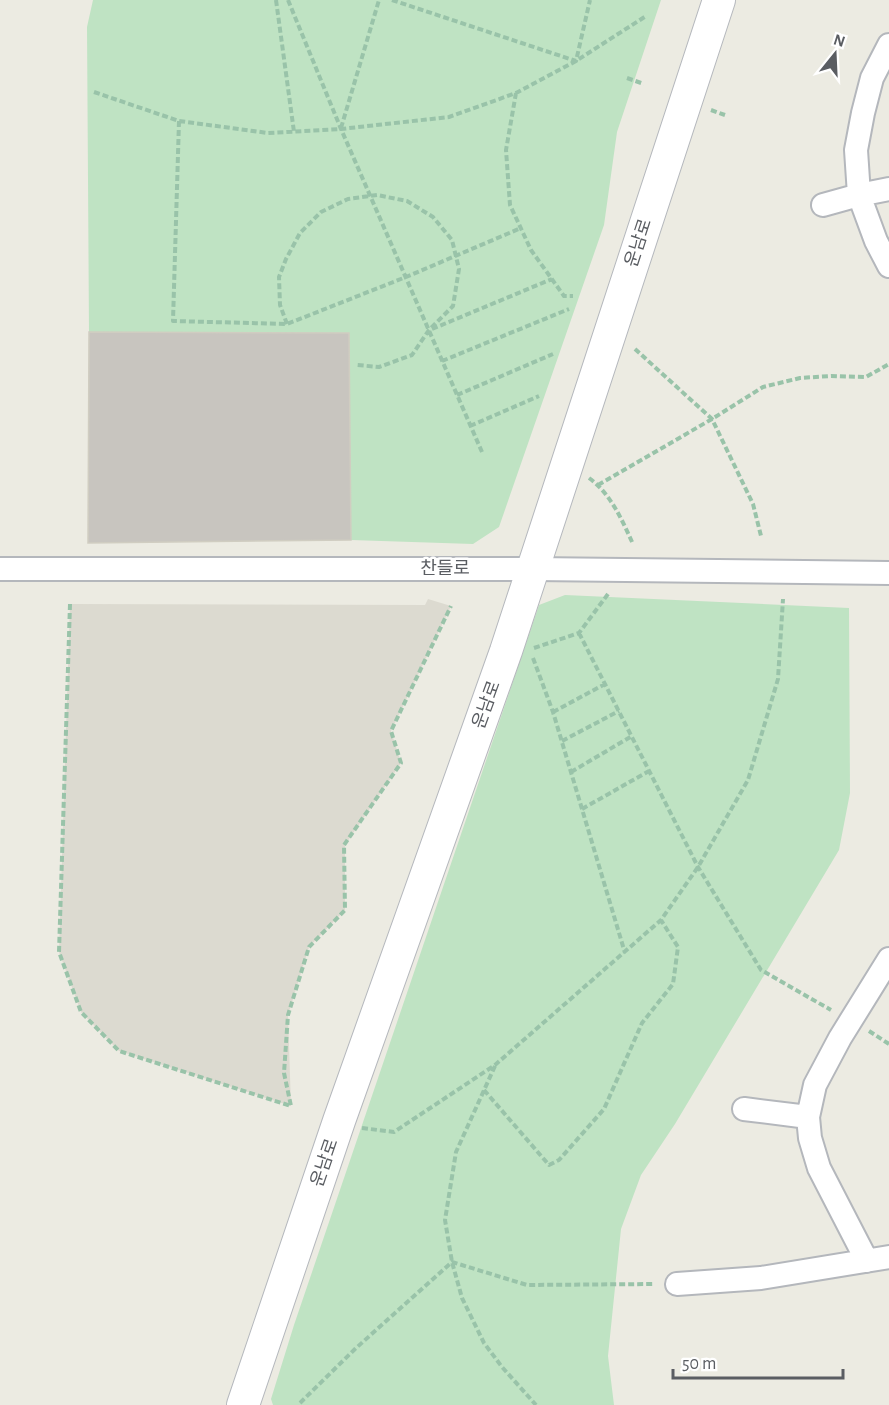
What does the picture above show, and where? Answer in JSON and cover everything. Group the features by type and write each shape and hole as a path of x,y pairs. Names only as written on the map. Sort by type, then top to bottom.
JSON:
{"street":[{"name":"운남로","path":"243,1405 343,1110 506,651 718,0"},
{"path":"889,45 872,78 856,150 859,195 876,241 889,266"},
{"path":"823,205 889,189"},
{"name":"찬들로","path":"0,569 533,569 889,573"},
{"path":"677,1284 761,1278 878,1259 819,1168 810,1138 807,1117 815,1085 840,1038 889,959"},
{"path":"744,1109 807,1117"}],"path":[{"path":"276,0 294,132"},
{"path":"288,0 341,129 482,452"},
{"path":"341,129 379,0"},
{"path":"392,0 576,61"},
{"path":"576,61 590,0"},
{"path":"94,92 179,121 268,134 341,129 448,117 516,93 576,61 646,16"},
{"path":"627,78 644,84"},
{"path":"516,93 507,150 510,205 531,250 564,296 573,296"},
{"path":"707,109 724,115"},
{"path":"179,121 173,321 287,324 521,228"},
{"path":"287,324 280,305 279,278 300,232 321,212 348,199 377,195 407,201 433,217 452,240 459,269 453,306 429,330 412,355 379,367 357,365"},
{"path":"429,330 552,279"},
{"path":"442,361 568,309"},
{"path":"634,349 712,419 753,504 761,536"},
{"path":"457,395 554,354"},
{"path":"598,485 764,387 800,378 866,377 889,364"},
{"path":"470,426 539,396"},
{"path":"583,475 598,485 621,516 633,544"},
{"path":"608,594 579,633 530,649 553,712 625,953"},
{"path":"362,1128 394,1132 495,1065 661,920 698,867 748,780 778,679 783,599"},
{"path":"70,604 59,952 81,1012 119,1051 291,1106 284,1073 288,1015 309,947 345,910 345,845 401,763 391,731 451,606"},
{"path":"579,633 698,867 761,970 837,1014"},
{"path":"553,712 605,684"},
{"path":"562,741 619,711"},
{"path":"571,772 632,736"},
{"path":"582,809 649,771"},
{"path":"484,1090 549,1165 559,1160 604,1109 642,1023 673,984 678,947 661,920"},
{"path":"863,1028 889,1044"},
{"path":"495,1065 456,1152 445,1220 452,1262 462,1298 484,1343 536,1405"},
{"path":"452,1262 526,1286 677,1284"},
{"path":"300,1403 355,1349 452,1262"}],"shaded area":[{"path":"428,599 451,606 391,731 401,763 345,845 345,910 309,947 288,1015 291,1106 119,1051 81,1012 59,952 70,604 425,605"}],"green space":[{"path":"93,0 661,0 617,132 604,225 499,527 473,544 351,540 89,332 87,27"},
{"path":"565,595 849,608 850,793 839,850 675,1124 641,1175 621,1229 608,1356 614,1405 273,1405 271,1399 294,1325 539,605"}],"building":[{"path":"89,332 349,333 351,540 88,543"}]}
